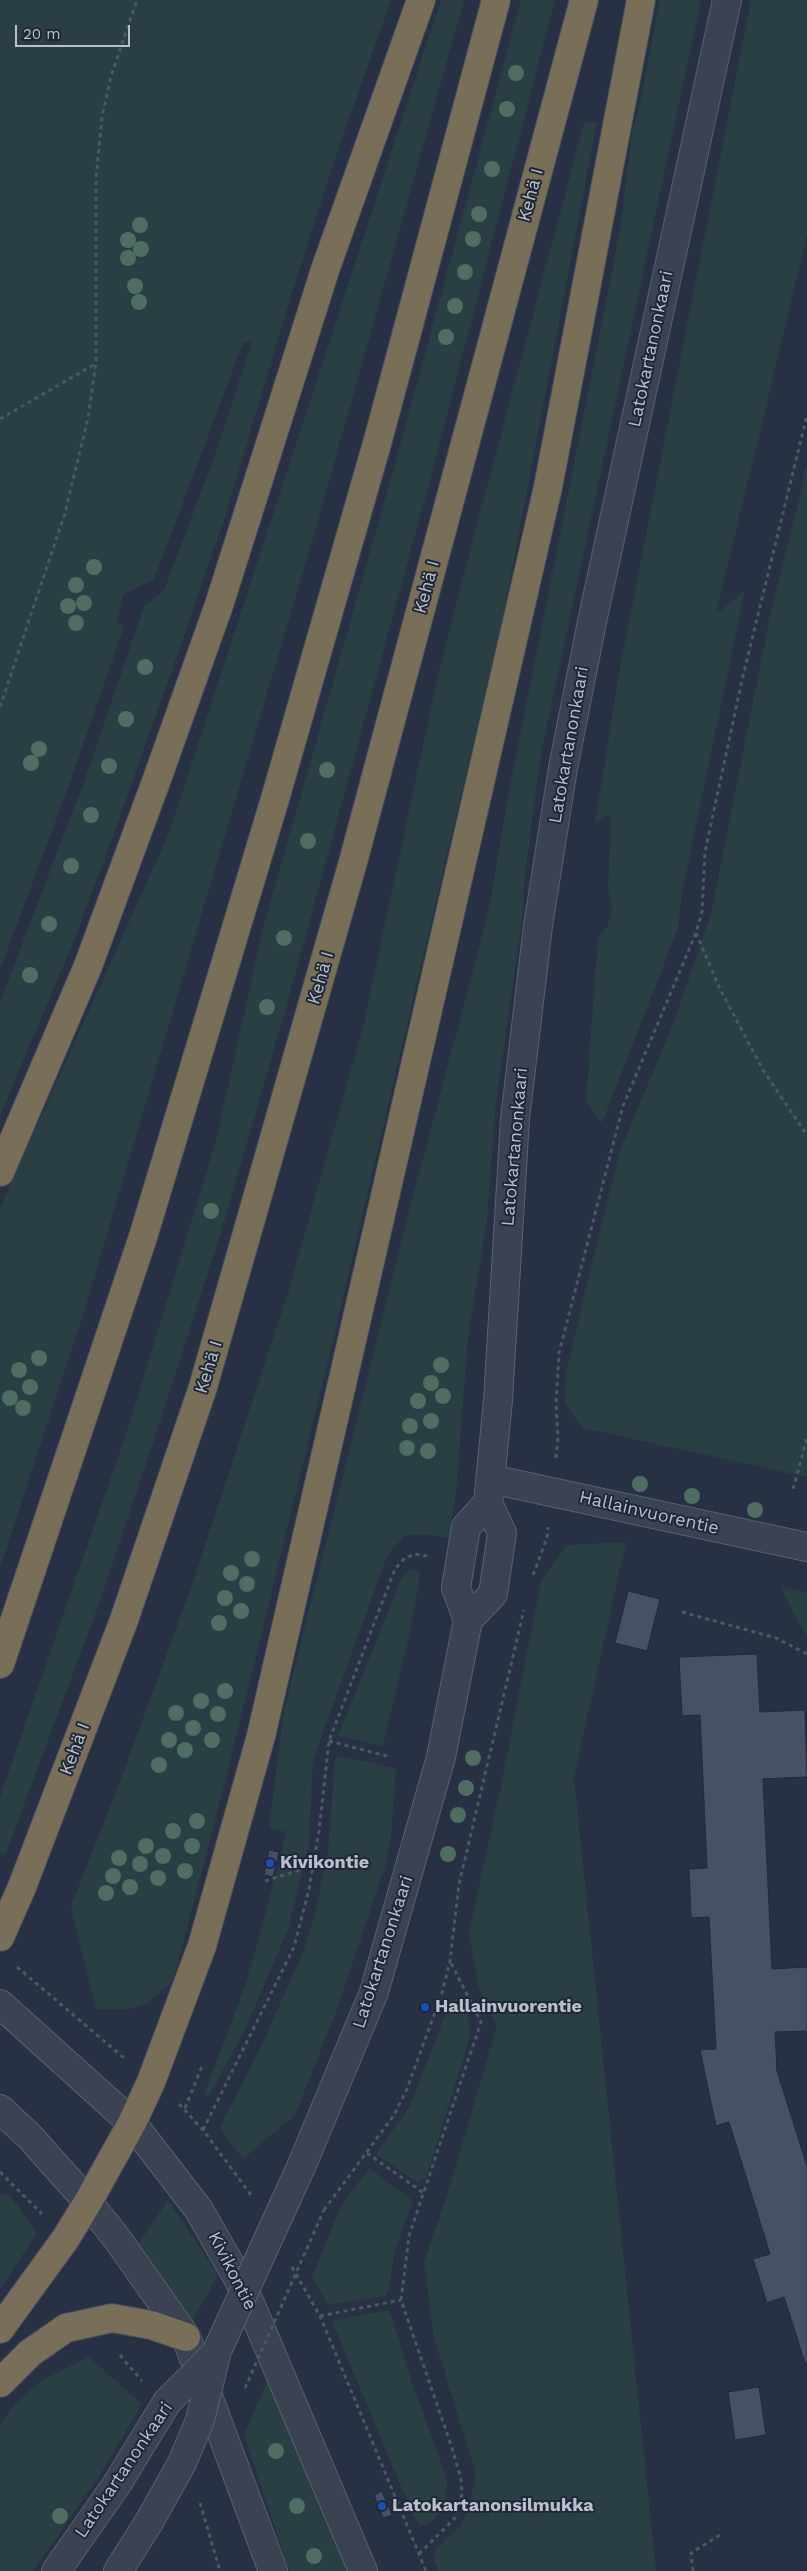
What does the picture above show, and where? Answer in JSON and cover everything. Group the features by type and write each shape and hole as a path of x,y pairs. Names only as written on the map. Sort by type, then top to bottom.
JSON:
{"highway":[{"path":"0,1172 88,966 157,779 218,605 325,270 421,0"},
{"path":"0,1664 143,1237 272,808 378,440 496,0"},
{"name":"Kehä I","path":"0,1937 22,1887 124,1620 203,1387 354,862 584,0"},
{"path":"0,2329 66,2238 132,2122 151,2082 202,1946 261,1736 548,487 641,0"},
{"path":"0,2383 30,2353 66,2328 112,2318 151,2326 186,2337"}],"street":[{"name":"Latokartanonkaari","path":"118,2571 149,2522 182,2463 193,2437 218,2352 301,2168 374,1992 441,1758 468,1620 493,1594 502,1533 490,1491 515,1118 538,926 563,768 595,607 727,0"},
{"name":"Hallainvuorentie","path":"490,1491 807,1547"},
{"path":"468,1620 456,1588 466,1527 490,1491"},
{"name":"Kivikontie","path":"0,2004 132,2122 200,2210 244,2289 363,2571"},
{"path":"0,2109 30,2137 88,2202 118,2240 186,2337 273,2571"},
{"name":"Latokartanonkaari","path":"56,2571 117,2484 167,2402 218,2352"}],"path":[{"path":"0,707 65,513 88,418 96,364 96,179 102,117 111,76 137,0"},
{"path":"0,418 96,364"},
{"path":"558,1438 556,1404 559,1353 623,1106 696,933 702,912 705,852 740,690 807,415"},
{"path":"696,933 720,989 763,1070 807,1135"},
{"path":"793,1489 807,1438"},
{"path":"530,1585 535,1566 547,1538"},
{"path":"203,2130 294,1947 313,1866 319,1831 328,1740 395,1569 405,1558 415,1554 430,1556"},
{"path":"324,2210 394,2115 407,2088 442,1993 450,1962 459,1884 526,1604"},
{"path":"682,1612 776,1638 807,1654"},
{"path":"328,1740 391,1756"},
{"path":"265,1881 313,1866"},
{"path":"419,2554 456,2517 462,2494 461,2479 452,2448 401,2300 409,2236 425,2194 481,2022 450,1962"},
{"path":"15,1965 127,2060"},
{"path":"202,2066 185,2108 252,2197"},
{"path":"367,2153 425,2194"},
{"path":"0,2172 44,2216"},
{"path":"291,2265 320,2316 426,2571"},
{"path":"320,2316 401,2300"},
{"path":"692,2571 691,2553 723,2533"}],"green space":[{"path":"0,0 391,0 338,150 290,299 225,517 183,639 75,938 0,1116 0,1002 84,782 144,607 164,590 213,461 252,342 243,343 154,579 123,595 117,621 124,627 70,782 0,970"},
{"path":"441,0 464,0 316,528 83,1315 0,1568 0,1208 169,833"},
{"path":"521,0 555,0 429,484 286,1008 222,1229 154,1440 100,1601 5,1856 0,1852 0,1797 128,1428 216,1141 263,928 392,475"},
{"path":"660,0 701,0 541,754 525,875 522,920 496,1102 487,1221 468,1338 456,1492 449,1538 424,1534 404,1536 387,1556 313,1760 309,1843 289,1927 244,2032 208,2097 204,2095 247,1981 278,1867 286,1832 269,1828 284,1711 407,1219 488,914 508,797 620,231 632,130 638,113"},
{"path":"751,0 807,0 807,236 716,614 745,590 682,892 678,928 602,1123 586,1102 598,936 607,928 612,909 608,889 611,816 604,816 595,824 620,667"},
{"path":"597,122 504,612 329,1357 225,1783 173,1981 148,2003 126,2010 96,2009 71,1906 119,1784 191,1588 288,1293 363,1027 439,671 460,588 584,123"},
{"path":"807,465 807,1477 583,1428 565,1404 566,1371 620,1151 673,1024 711,914 768,626"},
{"path":"626,1542 574,1777 656,2571 438,2571 434,2560 435,2550 461,2525 469,2508 476,2474 434,2338 424,2262 449,2189 497,2026 478,1985 469,1932 501,1786 541,1581 567,1545"},
{"path":"409,1569 419,1571 420,1576 412,1622 383,1746 338,1736 402,1577"},
{"path":"781,1587 807,1592 807,1635 798,1622"},
{"path":"339,1756 396,1768 391,1837 385,1868 336,2012 295,2115 243,2159 221,2130 221,2125 265,2038 303,1952 315,1914 328,1853 335,1759"},
{"path":"457,1999 466,2003 470,2030 468,2043 426,2178 417,2182 376,2154 410,2106 451,2000"},
{"path":"369,2168 413,2201 395,2251 389,2288 386,2296 328,2305 312,2277 340,2208"},
{"path":"9,2194 37,2233 0,2289 0,2195"},
{"path":"168,2200 218,2275 191,2323 139,2243"},
{"path":"388,2310 447,2479 445,2506 432,2522 424,2525 420,2525 413,2515 332,2321"},
{"path":"89,2357 142,2404 100,2475 33,2571 0,2571 0,2424 18,2401 41,2381"},
{"path":"268,2379 349,2571 289,2571 244,2435"}],"building":[{"path":"628,1591 660,1599 647,1651 615,1643"},
{"path":"757,1654 760,1712 805,1710 807,1777 763,1779 772,1969 807,1967 807,2031 775,2032 777,2071 807,2166 807,2369 784,2297 767,2303 753,2259 770,2254 729,2122 716,2126 700,2050 716,2049 709,1917 691,1918 689,1869 707,1868 700,1715 682,1716 679,1657"},
{"path":"269,1850 279,1852 273,1877 264,1875"},
{"path":"759,2387 766,2435 735,2440 728,2392"},
{"path":"382,2491 392,2515 383,2518 374,2495"}],"place":[{"name":"Kivikontie","path":"270,1863"},
{"name":"Hallainvuorentie","path":"425,2007"},
{"name":"Latokartanonsilmukka","path":"382,2506"}]}
